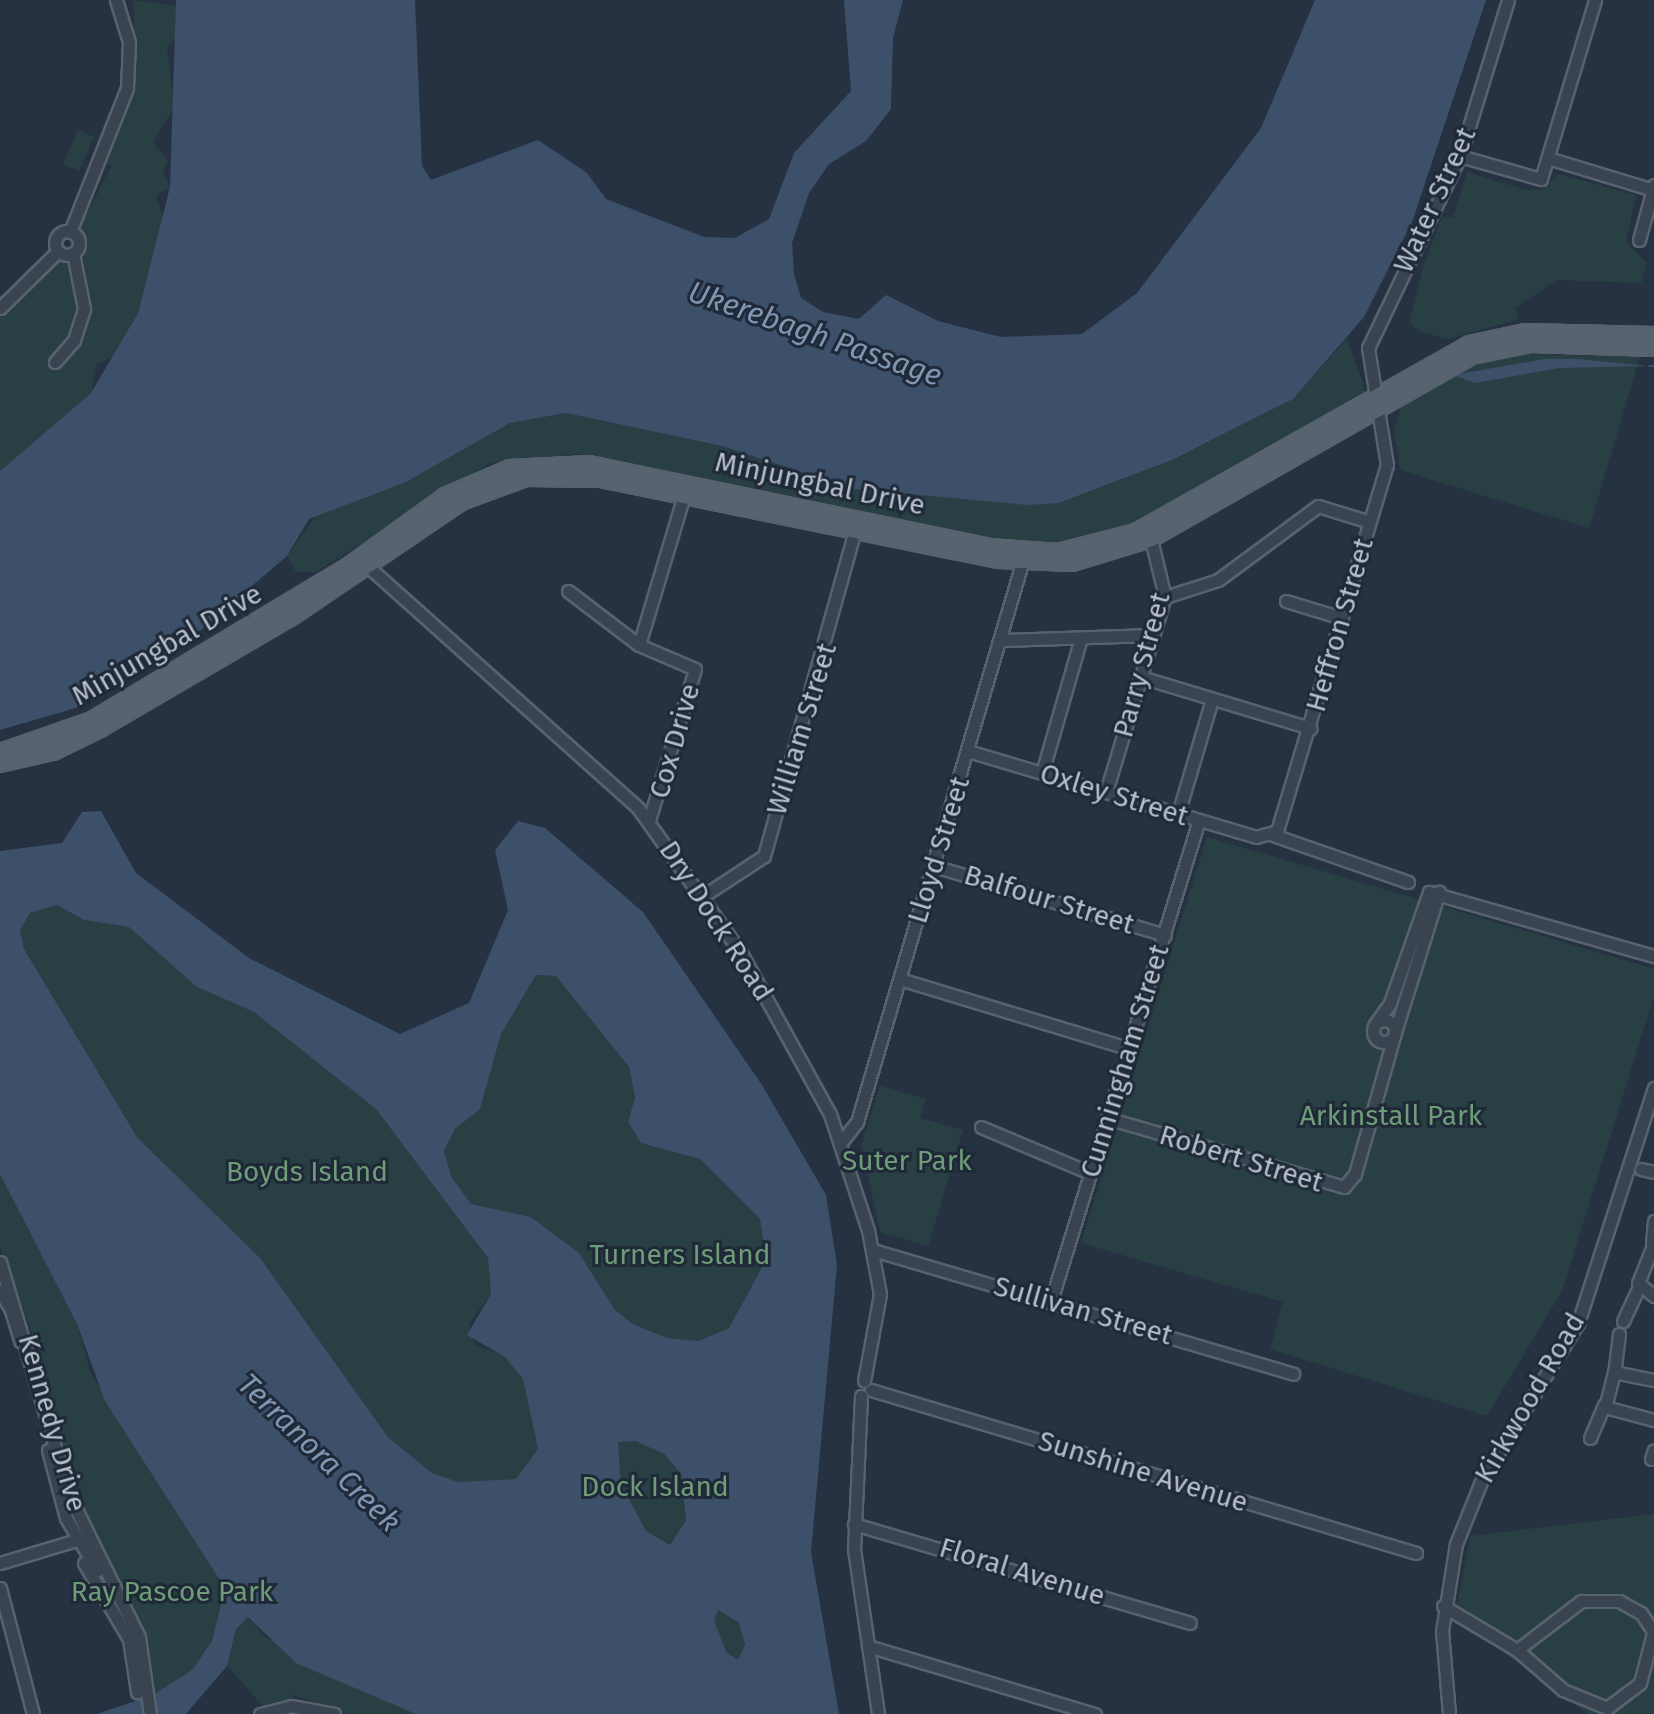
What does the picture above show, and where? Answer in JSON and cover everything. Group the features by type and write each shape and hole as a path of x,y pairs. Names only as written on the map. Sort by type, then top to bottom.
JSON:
{"main road":[{"name":"Minjungbal Drive","path":"0,764 71,745 461,502 526,478 600,479 855,531 1024,558 1087,561 1151,539 1375,403 1445,355 1497,335 1654,335"},
{"name":"Minjungbal Drive","path":"0,752 92,720 364,563 473,481 553,462 1024,558 1093,546 1136,532 1375,403 1461,361 1505,347 1654,348"}],"street":[{"path":"0,308 58,251 58,236 70,232 127,88 129,42 116,0"},
{"name":"Water Street","path":"1375,403 1367,361 1374,329 1460,156 1508,0"},
{"path":"1460,156 1541,179 1595,0"},
{"path":"1548,158 1653,188 1639,240"},
{"path":"55,362 74,340 84,309 73,253 78,239 70,232"},
{"path":"58,251 73,253"},
{"name":"Heffron Street","path":"1273,835 1310,728 1388,461 1375,403"},
{"path":"639,645 684,495"},
{"path":"1165,597 1218,580 1318,506 1370,522"},
{"name":"William Street","path":"703,896 764,856 855,531"},
{"name":"Parry Street","path":"1106,792 1165,597 1151,539"},
{"name":"Lloyd Street","path":"842,1141 855,1128 1024,558"},
{"name":"Dry Dock Road","path":"364,563 649,820 703,896 842,1141 873,1250 880,1300 865,1389 854,1524 878,1714"},
{"name":"Cox Drive","path":"568,591 639,645 688,662 696,675 649,820"},
{"path":"1286,601 1342,618"},
{"path":"1001,640 1154,635"},
{"path":"1042,773 1081,638"},
{"path":"1141,677 1310,728"},
{"path":"1178,814 1212,699"},
{"name":"Oxley Street","path":"968,751 1260,838 1273,835"},
{"name":"Cunningham Street","path":"1051,1301 1199,820"},
{"path":"1273,835 1408,882"},
{"name":"Balfour Street","path":"934,866 1165,935"},
{"path":"1387,1067 1376,1039 1375,1024 1390,1003 1422,899 1439,892 1654,956"},
{"name":"Robert Street","path":"1107,1118 1340,1188 1355,1174 1439,892"},
{"path":"900,979 1130,1049"},
{"path":"1375,1024 1389,1021 1395,1032 1388,1041 1376,1039"},
{"name":"Kirkwood Road","path":"1449,1714 1443,1606 1472,1498 1587,1301 1654,1088"},
{"path":"981,1127 1090,1173"},
{"path":"1641,1169 1654,1172"},
{"path":"1623,1321 1653,1244 1654,1221"},
{"name":"Sullivan Street","path":"873,1250 1293,1374"},
{"name":"Kennedy Drive","path":"0,1262 65,1481 107,1583"},
{"name":"Kennedy Drive","path":"0,1277 74,1541 107,1583 139,1637 142,1691 150,1714"},
{"path":"1639,1286 1654,1296"},
{"path":"0,1291 14,1320"},
{"path":"1590,1438 1614,1372 1619,1334"},
{"path":"1614,1372 1654,1380"},
{"name":"Sunshine Avenue","path":"865,1389 1416,1553"},
{"path":"1604,1405 1654,1420"},
{"path":"65,1481 74,1541 126,1632 142,1691"},
{"name":"Floral Avenue","path":"854,1524 1190,1623"},
{"path":"0,1563 74,1541"},
{"path":"0,1588 33,1714"},
{"path":"1443,1606 1517,1650 1563,1690 1607,1708 1640,1683 1653,1633 1641,1613 1619,1601 1581,1601 1517,1650"},
{"path":"868,1646 1095,1714"},
{"path":"260,1714 291,1706 334,1714"}],"green space":[{"path":"133,0 179,6 175,40 167,47 174,108 153,142 168,160 163,171 170,187 156,196 163,218 138,313 112,357 97,364 91,393 0,471 0,315 52,263 66,261 87,285 81,226 111,166 106,164 136,67"},
{"path":"78,130 94,137 79,171 63,164"},
{"path":"1467,172 1527,190 1544,189 1558,174 1636,195 1626,242 1647,263 1641,283 1557,280 1515,308 1519,319 1448,339 1421,332 1409,323 1422,270 1442,217 1453,217"},
{"path":"1347,339 1367,395 1137,526 1087,543 1027,547 578,454 491,463 316,572 296,572 287,556 317,514 406,482 510,423 566,413 722,446 854,489 1059,503 1173,460 1293,399"},
{"path":"1523,354 1640,357 1589,528 1400,470 1394,431 1401,407 1477,363"},
{"name":"Arkinstall Park","path":"1207,837 1654,969 1654,996 1562,1291 1487,1416 1270,1349 1283,1302 1081,1243"},
{"name":"Boyds Island","path":"56,905 84,920 129,927 197,987 254,1012 376,1109 488,1258 491,1294 469,1323 474,1344 505,1356 523,1379 538,1449 516,1479 458,1482 432,1473 388,1437 261,1259 137,1137 24,949 20,930 30,913"},
{"name":"Turners Island","path":"536,975 556,976 629,1067 635,1097 628,1122 640,1142 700,1159 760,1219 766,1260 729,1328 699,1341 667,1338 633,1324 615,1310 579,1253 531,1217 471,1204 451,1176 444,1151 455,1129 480,1109 501,1034"},
{"name":"Suter Park","path":"880,1086 926,1099 920,1118 963,1130 928,1246 880,1232 861,1145"},
{"name":"Ray Pascoe Park","path":"0,1174 77,1324 90,1371 225,1588 212,1641 192,1670 153,1696 141,1631 74,1499 30,1327 0,1248"},
{"name":"Dock Island","path":"637,1441 664,1454 681,1474 686,1520 670,1545 646,1531 621,1484 618,1442"},
{"path":"1654,1514 1654,1714 1588,1714 1455,1617 1470,1536"},
{"path":"717,1610 739,1623 745,1645 738,1660 727,1654 713,1621"},
{"path":"248,1617 263,1636 416,1714 349,1714 293,1695 292,1702 263,1706 227,1666 236,1630"}],"water":[{"name":"Ukerebagh Passage","path":"176,0 415,0 422,166 431,180 538,140 587,173 606,199 704,237 735,238 769,219 794,153 851,91 844,0 903,0 893,38 891,109 866,141 829,164 809,193 792,243 794,274 801,298 823,312 859,319 886,295 938,321 1001,337 1082,334 1137,293 1261,128 1315,0 1486,0 1412,222 1364,317 1293,399 1172,460 1059,503 1028,505 854,489 722,446 566,413 510,423 406,482 309,519 287,556 188,641 76,708 0,730 0,471 91,393 138,313 170,187"},
{"path":"1545,359 1649,366 1560,368 1475,383 1453,375"},
{"name":"Terranora Creek","path":"101,811 136,873 249,958 400,1034 469,1003 508,910 495,850 518,821 545,828 643,912 762,1085 826,1195 837,1265 811,1552 839,1714 416,1714 296,1663 248,1617 236,1629 227,1666 186,1714 97,1714 153,1695 192,1670 212,1641 225,1588 105,1401 77,1324 0,1174 0,851 62,843 82,812","holes":["57,905 84,920 129,927 197,987 254,1012 376,1109 488,1258 491,1294 467,1335 505,1357 523,1379 538,1449 516,1479 458,1482 432,1473 388,1437 261,1259 137,1137 24,949 20,930 30,913","536,975 556,976 629,1067 635,1097 628,1122 641,1143 700,1159 760,1219 766,1260 729,1328 699,1341 667,1338 633,1324 615,1310 579,1253 531,1217 471,1204 451,1176 444,1151 455,1129 480,1109 501,1034","636,1441 664,1454 681,1474 686,1520 670,1545 646,1531 621,1484 618,1442","718,1610 739,1623 745,1645 738,1660 727,1653 714,1621"]}],"waterway":[{"path":"1649,366 1654,366"}]}
